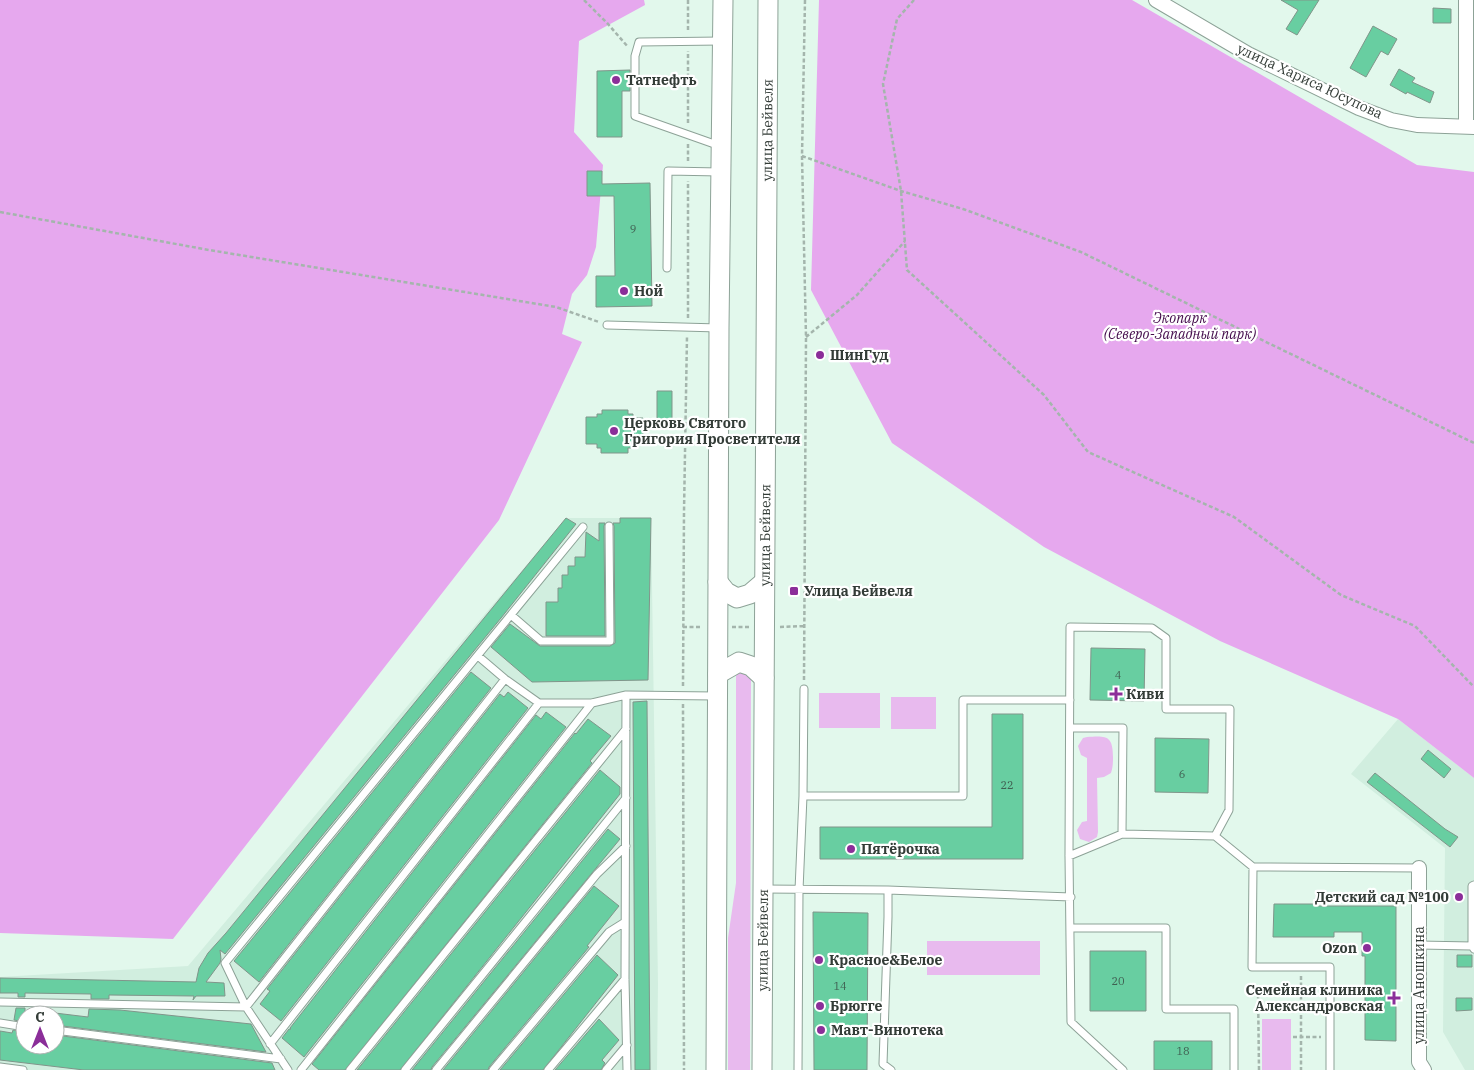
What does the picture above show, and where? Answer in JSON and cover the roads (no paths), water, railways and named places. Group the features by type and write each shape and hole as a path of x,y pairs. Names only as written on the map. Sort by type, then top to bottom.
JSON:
{"main road":[{"path":"716,1070 722,0"},
{"name":"улица Бейвеля","path":"762,1070 768,0"},
{"path":"718,582 726,592 737,598 750,594 764,582"},
{"path":"718,674 739,662 751,666 764,678"}],"street":[{"name":"улица Хариса Юсупова","path":"1156,0 1248,54 1360,108 1391,120 1418,125 1470,127"},
{"path":"1466,0 1470,127"},
{"name":"улица Аношкина","path":"1419,868 1418,1062 1424,1070"}],"lane":[{"path":"720,147 635,116 635,56 639,42 721,41"},
{"path":"667,268 668,171 688,173 720,172"},
{"path":"607,325 719,328"},
{"path":"511,615 541,641 610,641 609,526"},
{"path":"288,1070 246,1008 225,963 583,527"},
{"path":"1123,1070 1071,1022 1069,856 1070,627 1152,628 1166,638 1166,710 1230,709 1229,810 1215,836"},
{"path":"478,656 505,679 539,702 592,703 626,695 718,696"},
{"path":"246,1008 505,679"},
{"path":"798,1070 799,890 803,796 804,689"},
{"path":"626,695 625,979 627,1070"},
{"path":"803,796 963,796 963,700 1070,700"},
{"path":"270,1044 539,702"},
{"path":"301,1070 592,703"},
{"path":"1070,728 1123,728 1122,834"},
{"path":"350,1070 626,729"},
{"path":"405,1070 626,798"},
{"path":"1069,856 1122,834 1215,836 1252,867 1419,868"},
{"path":"436,1070 597,874 626,846"},
{"path":"1252,867 1252,967 1330,967 1330,1070"},
{"path":"1419,945 1473,947 1472,886 1474,886"},
{"path":"763,889 888,890 1070,897"},
{"path":"888,890 883,1064 891,1070"},
{"path":"493,1070 609,932 625,922"},
{"path":"1070,928 1166,928 1166,1009 1234,1009 1234,1070"},
{"path":"548,1070 625,979"},
{"path":"0,1002 246,1008"},
{"path":"0,1024 15,1026"},
{"path":"65,1031 281,1059"},
{"path":"606,1070 627,1045"},
{"path":"0,1067 23,1070"}],"place":[{"name":"Татнефть","path":"616,80"},
{"name":"Ной","path":"624,291"},
{"name":"ШинГуд","path":"820,355"},
{"name":"Церковь Святого Григория Просветителя","path":"614,431"},
{"name":"Улица Бейвеля","path":"794,591"},
{"name":"Киви","path":"1116,694"},
{"name":"Пятёрочка","path":"851,849"},
{"name":"Детский сад №100","path":"1459,897"},
{"name":"Ozon","path":"1367,948"},
{"name":"Красное&Белое","path":"819,960"},
{"name":"Семейная клиника Александровская","path":"1394,998"},
{"name":"Брюгге","path":"820,1006"},
{"name":"Мавт-Винотека","path":"821,1030"}],"park label":[{"name":"Экопарк (Северо-Западный парк)","path":"1180,326"}]}
